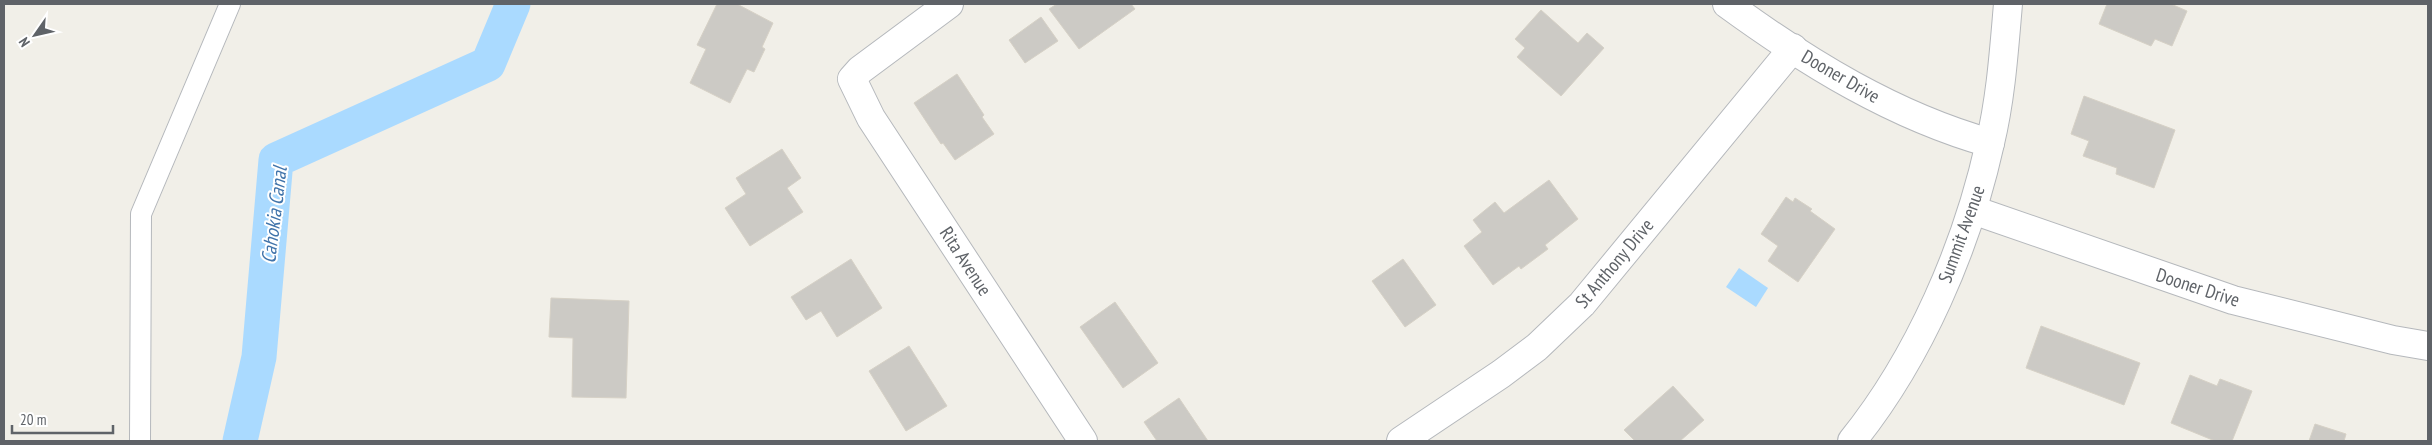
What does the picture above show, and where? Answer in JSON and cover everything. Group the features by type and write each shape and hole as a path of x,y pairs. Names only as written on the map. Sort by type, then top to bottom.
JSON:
{"street":[{"name":"Rita Avenue","path":"949,4 860,70 852,80 870,118 1083,441"},
{"name":"Dooner Drive","path":"1727,4 1835,75 1910,116 1950,132 1990,143"},
{"name":"Summit Avenue","path":"1852,441 1908,357 1943,286 1973,210 1990,143 2000,91 2008,4"},
{"name":"St Anthony Drive","path":"1401,441 1501,374 1537,347 1582,304 1793,48"},
{"name":"Dooner Drive","path":"1973,210 2233,300 2393,340 2428,346"}],"lane":[{"path":"140,441 141,214 230,4"}],"water":[{"path":"1739,268 1768,288 1756,307 1726,287"}],"building":[{"path":"717,4 737,4 773,23 762,47 765,49 754,72 747,69 730,103 690,83 706,49 697,45"},
{"path":"1057,4 1131,4 1135,9 1079,49 1049,9"},
{"path":"2107,4 2171,4 2187,11 2172,46 2155,39 2151,46 2099,24"},
{"path":"1541,10 1578,43 1587,33 1604,48 1561,96 1517,57 1525,48 1515,39"},
{"path":"1041,17 1058,41 1025,63 1009,40"},
{"path":"957,74 994,134 955,160 943,143 941,144 914,103"},
{"path":"2084,96 2175,130 2154,188 2116,174 2117,168 2083,156 2089,141 2071,134"},
{"path":"782,149 801,178 787,188 803,212 750,246 725,208 746,194 736,178"},
{"path":"1549,180 1578,219 1545,245 1548,249 1521,269 1519,266 1493,285 1464,246 1482,232 1473,220 1495,202 1504,213"},
{"path":"1786,197 1793,202 1795,198 1812,209 1810,211 1835,229 1798,282 1768,261 1778,246 1761,234"},
{"path":"851,259 882,308 837,337 821,311 806,320 791,297"},
{"path":"1403,259 1436,305 1405,327 1372,281"},
{"path":"551,298 629,301 626,398 572,397 573,338 549,337"},
{"path":"1115,302 1158,363 1123,388 1080,327"},
{"path":"2041,326 2140,363 2124,405 2026,368"},
{"path":"909,346 947,406 906,431 869,371"},
{"path":"2190,375 2217,386 2220,379 2252,391 2232,441 2215,441 2171,423"},
{"path":"1673,386 1704,420 1680,441 1635,441 1624,430"},
{"path":"1179,398 1208,441 1157,441 1144,422"},
{"path":"2315,424 2346,434 2344,441 2309,441"}],"waterway":[{"name":"Cahokia Canal","path":"240,441 259,357 276,160 488,64 513,4"}]}
